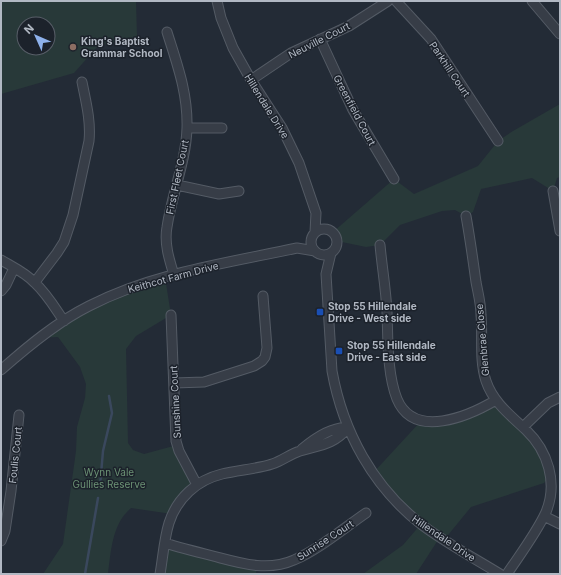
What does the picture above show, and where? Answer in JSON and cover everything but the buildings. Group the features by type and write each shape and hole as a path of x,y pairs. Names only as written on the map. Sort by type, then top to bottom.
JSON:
{"street":[{"name":"Hillendale Drive","path":"217,1 221,18 231,43 251,80 291,144 305,178 316,213 326,229"},
{"name":"Neuville Court","path":"251,80 292,53 349,26 388,1"},
{"name":"Parkhill Court","path":"396,1 431,39 498,141"},
{"path":"532,1 560,34"},
{"name":"First Fleet Court","path":"167,32 184,87 187,106 187,128 184,156 166,227 167,253 174,275"},
{"name":"Greenfield Court","path":"320,39 353,110 394,179"},
{"path":"35,282 58,253 64,242 72,215 89,141 90,130 82,82"},
{"path":"187,128 222,128"},
{"path":"177,185 220,194 239,191"},
{"path":"553,191 560,231"},
{"name":"Hillendale Drive","path":"313,235 316,213"},
{"name":"Glenbrae Close","path":"466,216 481,314 484,371 489,388 496,400 539,445 544,453 550,472 550,500 544,516 507,574"},
{"path":"322,229 333,232 337,242 336,246 330,253 324,254 316,252 311,245 313,235 322,229"},
{"name":"Keithcot Farm Drive","path":"297,248 313,235"},
{"path":"380,245 387,310 389,363 400,405 413,417 431,422 464,416 496,400"},
{"name":"Keithcot Farm Drive","path":"1,370 28,346 64,320 123,290 152,280 297,248 316,252"},
{"name":"Hillendale Drive","path":"316,252 326,274"},
{"name":"Hillendale Drive","path":"330,253 326,274 332,371 338,401 356,445 369,467 399,505 430,531 500,574"},
{"path":"1,260 35,282 52,302 64,320"},
{"path":"1,291 6,285 14,268"},
{"path":"174,383 213,380 254,366 262,361 267,348 263,296"},
{"name":"Sunshine Court","path":"171,315 176,441 178,451 198,484"},
{"path":"523,427 548,403 560,397"},
{"name":"Foulis Court","path":"1,541 5,531 11,491 19,415"},
{"path":"160,574 169,524 177,504 198,484 214,476 273,464 300,451 318,447 327,443 341,436 348,428"},
{"name":"Sunrise Court","path":"165,543 242,564 256,570 293,561 307,554 366,513"},
{"path":"544,516 560,524"}],"green space":[{"name":"King's Baptist Grammar School","path":"1,1 136,1 137,37 98,46 74,73 1,94"},
{"path":"560,104 560,177 557,178 553,191 532,178 481,189 473,212 466,216 455,210 442,211 400,225 380,245 366,247 337,241 333,232 394,179 414,194 478,166 498,141"},
{"name":"Wynn Vale Gullies Reserve","path":"165,277 171,315 136,336 126,349 128,443 133,450 144,454 177,445 197,485 172,514 131,508 125,514 116,530 108,574 43,574 63,544 76,451 77,427 85,398 86,384 80,367 58,337 38,338 73,315"},
{"path":"496,400 532,436 550,476 544,483 471,507 444,540 440,537 416,574 363,574 403,545 421,524 373,473 421,421 435,421"},
{"path":"165,543 257,566 256,574 160,574"}],"waterway":[{"path":"100,486 103,451 112,413 109,396"},
{"path":"85,574 98,498"}],"place":[{"name":"King's Baptist Grammar School","path":"73,47"},
{"name":"Stop 55 Hillendale Drive - West side","path":"320,312"},
{"name":"Stop 55 Hillendale Drive - East side","path":"339,351"}]}
